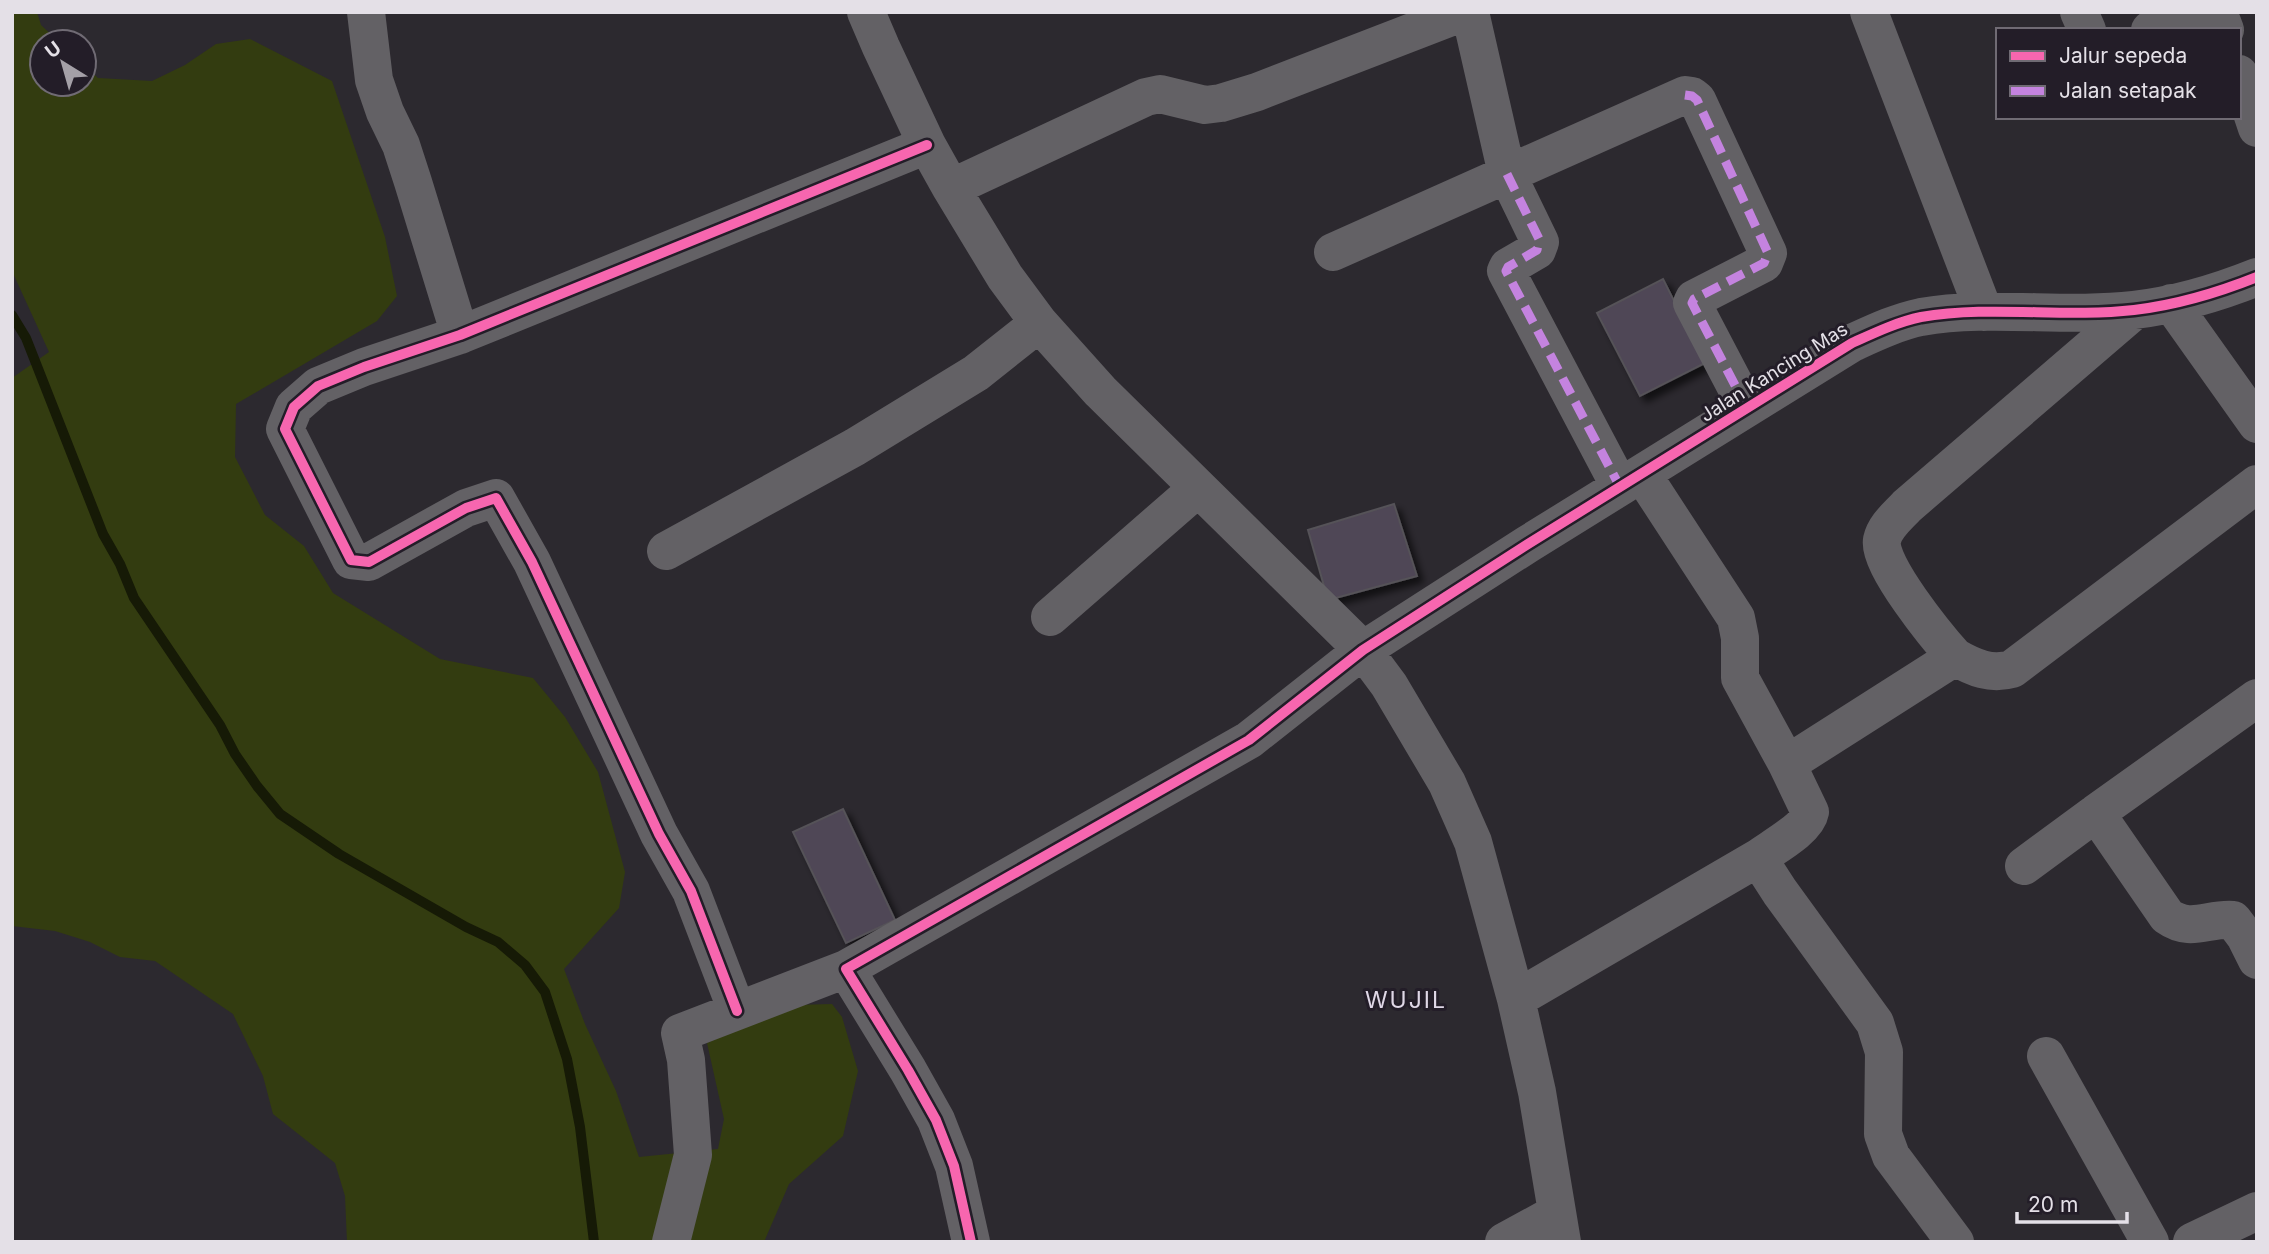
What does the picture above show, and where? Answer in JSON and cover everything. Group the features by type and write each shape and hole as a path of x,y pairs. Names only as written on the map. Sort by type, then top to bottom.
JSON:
{"street":[{"path":"366,12 374,80 414,182 460,335"},
{"path":"866,12 927,145 1005,277 1039,323 1100,391 1363,650 1389,685 1447,783 1473,842 1516,999 1537,1092 1560,1227 1504,1242"},
{"path":"951,188 1146,97 1160,94 1205,105 1221,103 1257,92 1464,12"},
{"path":"1470,12 1507,174 1540,242 1537,250 1507,268 1508,277 1631,481 1736,618 1740,638 1740,678 1810,812 1809,819 1758,858 1516,999"},
{"path":"1869,12 1984,312"},
{"path":"2161,28 2211,19 2222,21"},
{"path":"2241,80 2257,128"},
{"path":"1334,252 1685,95 1697,100 1768,253 1764,263 1694,299 1692,303 1747,408"},
{"path":"737,1011 691,891 659,834 532,562 496,498 466,508 369,562 351,560 285,429 294,407 318,386 364,367 460,335 927,145"},
{"name":"Jalan Kancing Mas","path":"671,1242 693,1155 686,1060 680,1033 846,969 1249,740 1363,650 1840,350 1887,327 1921,317 1984,312 2073,313 2135,310 2201,298 2257,277"},
{"path":"2171,303 2257,424"},
{"path":"2135,310 1907,506 1886,529 1881,544 1886,564 1936,635 1955,657 1974,668 2000,673 2012,669 2257,484"},
{"path":"666,551 855,447 976,373 1039,323"},
{"path":"1050,617 1198,488"},
{"path":"1787,764 1955,657"},
{"path":"2024,866 2257,698"},
{"path":"2096,813 2167,916 2177,923 2190,926 2218,919 2233,920 2257,960"},
{"path":"1758,858 1875,1023 1884,1052 1883,1134 1891,1156 1955,1242"},
{"path":"846,969 936,1121 954,1166 971,1242"},
{"path":"2046,1056 2150,1242"},
{"path":"2192,1242 2257,1210"}],"green space":[{"path":"12,12 37,12 44,28 28,28 28,98 98,98 98,78 152,81 185,65 216,44 250,39 332,81 385,237 397,296 377,321 236,404 235,457 265,515 304,546 333,593 440,659 533,678 565,717 598,772 625,872 619,908 564,969 585,1024 616,1091 639,1157 718,1149 724,1119 707,1043 794,1005 832,1004 842,1017 858,1071 843,1136 789,1184 764,1242 347,1242 345,1196 335,1163 273,1114 263,1076 233,1014 155,961 120,957 90,942 55,931 12,926 12,378 49,352 12,271"}],"building":[{"path":"1663,279 1705,363 1640,396 1597,313"},
{"path":"1394,504 1417,576 1328,600 1308,530"},
{"path":"843,809 895,920 846,943 793,832"}],"waterway":[{"path":"12,315 26,338 103,534 120,564 134,598 220,725 235,754 257,786 280,814 339,854 466,927 498,942 525,965 545,992 567,1059 580,1127 594,1242"}],"marked path":[{"path":"1685,95 1697,100 1768,253 1764,263 1694,299 1692,303 1747,408"},
{"path":"1507,174 1539,239 1537,250 1508,267 1506,271 1620,487"}],"cycle path":[{"path":"737,1011 691,891 659,834 532,562 496,498 466,508 369,562 351,560 285,429 294,407 318,386 364,367 460,335 927,145"},
{"path":"971,1242 954,1166 936,1120 846,969 1249,740 1363,650 1852,343 1921,317 1974,312 2081,313 2134,310 2197,298 2257,277"}],"district":[{"name":"WUJIL","path":"1406,1000"}]}
